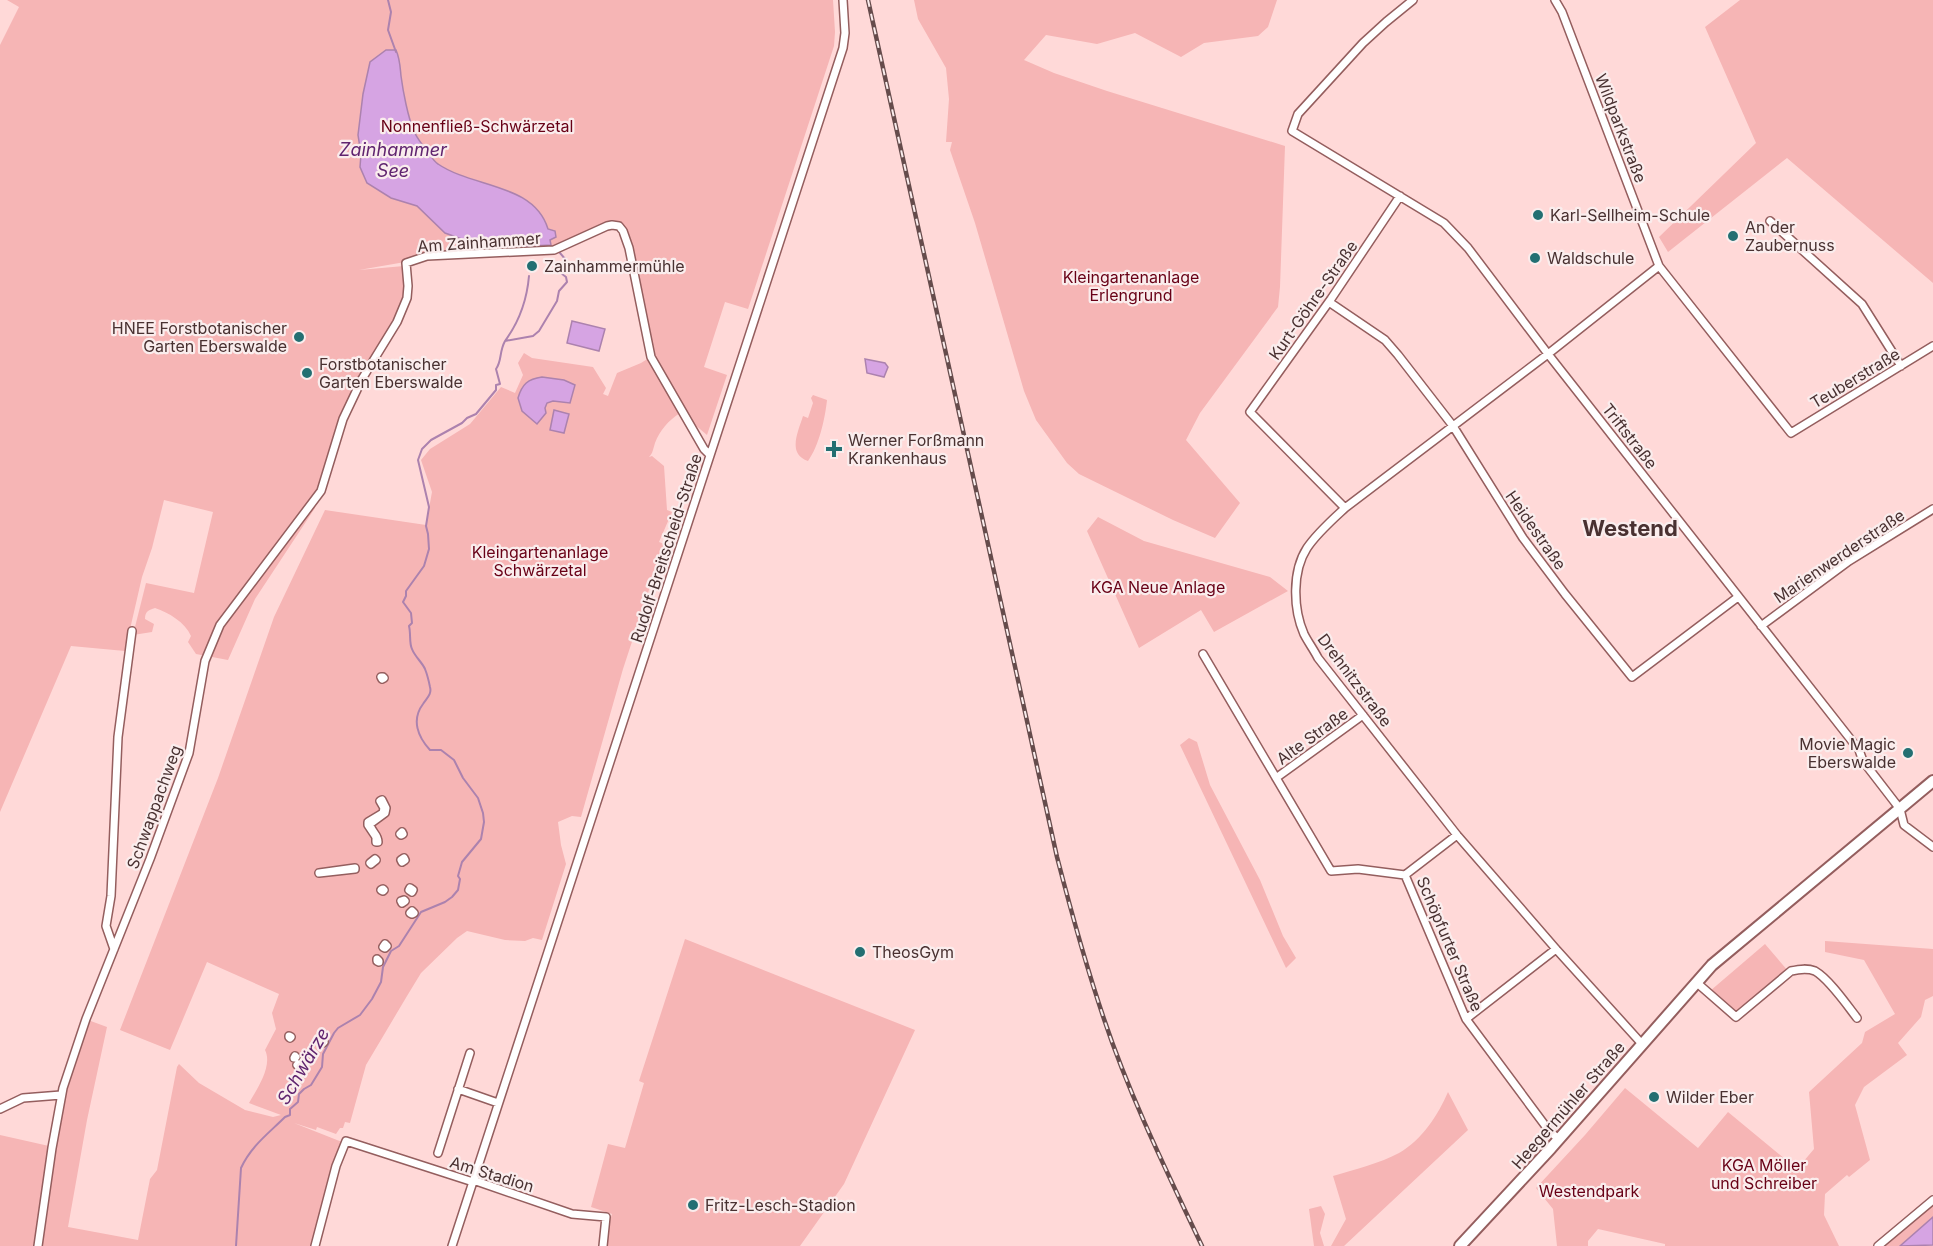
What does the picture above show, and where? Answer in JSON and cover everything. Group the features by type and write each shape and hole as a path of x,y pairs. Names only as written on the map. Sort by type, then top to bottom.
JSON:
{"main road":[{"name":"Heegermühler Straße","path":"1460,1246 1559,1139 1712,965 1933,781"}],"street":[{"name":"Rudolf-Breitscheid-Straße","path":"452,1246 843,48 845,33 843,0"},
{"name":"Triftstraße","path":"1413,0 1363,43 1298,114 1292,131 1444,223 1468,248 1548,354 1860,751 1863,761 1900,809 1904,825 1933,847"},
{"name":"Wildparkstraße","path":"1555,0 1587,75 1659,266 1791,433"},
{"name":"Kurt-Göhre-Straße","path":"1345,508 1250,411 1329,302 1400,196"},
{"path":"1770,221 1862,304 1901,366"},
{"name":"Am Zainhammer","path":"321,491 343,419 362,379 397,322 407,298 406,263 427,256 554,250 612,225 619,226 623,231 629,248 651,357 704,449 710,455"},
{"name":"Drehnitzstraße","path":"1642,1044 1457,835 1318,658 1299,620 1296,582 1299,566 1307,548 1345,508 1548,354 1659,266"},
{"name":"Heidestraße","path":"1329,302 1385,340 1453,426 1523,538 1632,677 1738,597"},
{"name":"Teuberstraße","path":"1791,433 1933,346"},
{"name":"Schwappachweg","path":"38,1246 62,1095 86,1019 150,859 189,753 205,661 220,626 321,491"},
{"name":"Marienwerderstraße","path":"1761,626 1849,561 1933,509"},
{"name":"Schwappachweg","path":"114,949 106,926 111,896 118,737 132,631"},
{"name":"Schöpfurter Straße","path":"1203,654 1331,871 1358,869 1405,874 1466,1019 1550,1132 1559,1139"},
{"name":"Alte Straße","path":"1276,778 1363,715"},
{"path":"382,800 380,801 384,812 368,822 368,825 376,837 376,842 378,842 378,837 370,828 370,824 385,813 386,808 382,800"},
{"path":"1405,874 1457,835"},
{"path":"1466,1019 1556,949"},
{"path":"1696,982 1736,1017 1791,971 1803,968 1816,972 1829,984 1857,1018"},
{"path":"438,1153 470,1053"},
{"path":"458,1089 498,1103"},
{"path":"0,1109 23,1098 62,1095"},
{"name":"Am Stadion","path":"315,1246 336,1166 346,1141 572,1214 606,1217 603,1246"},
{"path":"1878,1246 1933,1200"}],"green space":[{"name":"Nonnenfließ-Schwärzetal","path":"7,0 833,0 835,32 834,46 748,309 725,302 704,367 727,375 707,435 694,424 652,356 620,224 550,248 516,249 405,262 359,270 404,266 405,299 391,328 360,376 340,417 317,491 315,508 255,599 228,660 196,654 188,642 191,636 185,626 171,615 155,608 148,611 145,616 145,619 154,624 152,632 133,635 146,583 194,593 213,512 164,500 142,577 125,651 71,646 0,812 0,45 19,7"},
{"name":"Kleingartenanlage Erlengrund","path":"914,0 1277,0 1268,27 1258,36 1204,43 1181,57 1135,33 1097,44 1046,35 1024,60 1107,91 1285,146 1278,307 1200,413 1186,440 1240,503 1215,538 1079,474 1067,463 1036,420 1024,391 975,223 950,150 952,142 946,142 949,99 946,68 918,19"},
{"path":"1740,0 1933,0 1933,283 1787,158 1668,252 1659,237 1756,143 1705,27"},
{"name":"Kleingartenanlage Schwärzetal","path":"524,353 532,358 593,367 606,388 603,394 608,396 617,373 649,358 680,413 662,430 649,457 652,456 664,466 667,510 672,512 659,542 664,544 623,669 581,817 572,816 558,822 566,864 542,940 533,938 525,941 505,940 467,931 457,938 421,973 366,1065 350,1123 345,1122 343,1128 340,1128 336,1134 317,1127 316,1130 294,1123 342,1142 312,1246 40,1246 60,1117 72,1068 88,1020 107,1027 87,1120 68,1227 138,1240 150,1179 157,1170 179,1064 199,1083 245,1110 273,1117 281,1115 249,1103 266,1070 265,1050 276,1029 272,1013 279,994 207,962 170,1050 120,1030 218,778 274,617 325,510 426,525 432,492 421,460 430,449 470,424 501,387 515,393 523,375 518,363"},
{"path":"813,395 827,400 821,432 808,461 798,453 796,442 803,416 808,418"},
{"name":"KGA Neue Anlage","path":"1098,517 1144,541 1270,577 1288,591 1214,632 1201,610 1139,648 1087,531"},
{"path":"1189,738 1197,742 1210,785 1260,880 1283,936 1296,958 1286,968 1180,745"},
{"path":"685,939 915,1030 844,1184 800,1246 607,1246 612,1214 591,1207 608,1144 625,1148 644,1083 639,1081"},
{"path":"1825,941 1933,949 1933,996 1925,1000 1921,1017 1898,1043 1907,1055 1864,1087 1855,1105 1870,1160 1849,1177 1847,1175 1825,1194 1824,1215 1839,1246 1665,1246 1665,1244 1598,1229 1588,1241 1588,1246 1557,1246 1553,1209 1536,1188 1625,1088 1698,1148 1728,1112 1797,1169 1814,1149 1809,1092 1862,1043 1865,1032 1895,1014 1864,960 1825,952"},
{"path":"1765,944 1788,971 1740,1011 1734,1013 1710,991"},
{"path":"1448,1092 1468,1130 1344,1246 1331,1246 1346,1219 1333,1176 1384,1160 1407,1148 1428,1126"},
{"path":"0,1135 49,1146 34,1246 0,1246"},
{"path":"1933,1200 1933,1217 1900,1246 1878,1246"},
{"path":"1321,1206 1325,1214 1320,1233 1324,1246 1314,1246 1309,1209"}],"water":[{"name":"Zainhammer See","path":"386,50 396,50 412,126 435,161 452,172 501,188 530,203 541,214 548,229 555,231 556,237 550,240 551,245 526,248 525,246 499,246 470,242 445,233 417,206 391,198 367,183 360,167 361,154 358,135 363,94 370,62"},
{"path":"572,321 605,329 599,351 567,343"},
{"path":"865,359 885,363 888,367 884,377 867,373"},
{"path":"542,377 564,380 575,385 570,403 553,401 547,403 546,413 537,424 522,411 518,398 526,383"},
{"path":"554,410 569,414 564,433 550,430"},
{"path":"1933,1217 1933,1245 1900,1246"}],"waterway":[{"name":"Schwärze","path":"388,0 391,12 388,30 396,52"},
{"name":"Schwärze","path":"236,1246 241,1168 245,1160 261,1140 290,1115 290,1109 298,1102 299,1094 311,1085 322,1067 323,1054 334,1033 338,1028 360,1015 372,999 381,982 383,967 391,951 399,946 421,912 445,902 458,890 460,879 458,876 462,862 481,839 484,822 478,798 463,778 454,760 441,750 430,750 419,734 417,722 419,710 429,696 430,689 425,669 411,647 409,626 412,623 411,613 403,602 406,591 424,566 429,549 426,526 429,507 418,460 422,449 431,440 476,414 496,390 496,385 500,384 496,369 505,341 533,336 539,331 557,301 559,291 567,282 566,277 556,269 566,260 560,253"},
{"name":"Schwärze","path":"505,341 522,310 529,276"}],"railway":[{"path":"868,0 1057,857 1085,959 1114,1048 1150,1134 1202,1246"}],"place":[{"name":"Karl-Sellheim-Schule","path":"1538,215"},
{"name":"An der Zaubernuss","path":"1733,236"},
{"name":"Waldschule","path":"1535,258"},
{"name":"Zainhammermühle","path":"532,266"},
{"name":"HNEE Forstbotanischer Garten Eberswalde","path":"299,337"},
{"name":"Forstbotanischer Garten Eberswalde","path":"307,373"},
{"name":"Werner Forßmann Krankenhaus","path":"834,449"},
{"name":"Movie Magic Eberswalde","path":"1908,753"},
{"name":"TheosGym","path":"860,952"},
{"name":"Wilder Eber","path":"1654,1097"},
{"name":"Fritz-Lesch-Stadion","path":"693,1205"}],"district":[{"name":"Westend","path":"1630,528"}],"park label":[{"name":"KGA Möller und Schreiber","path":"1764,1174"},
{"name":"Westendpark","path":"1589,1191"}]}
